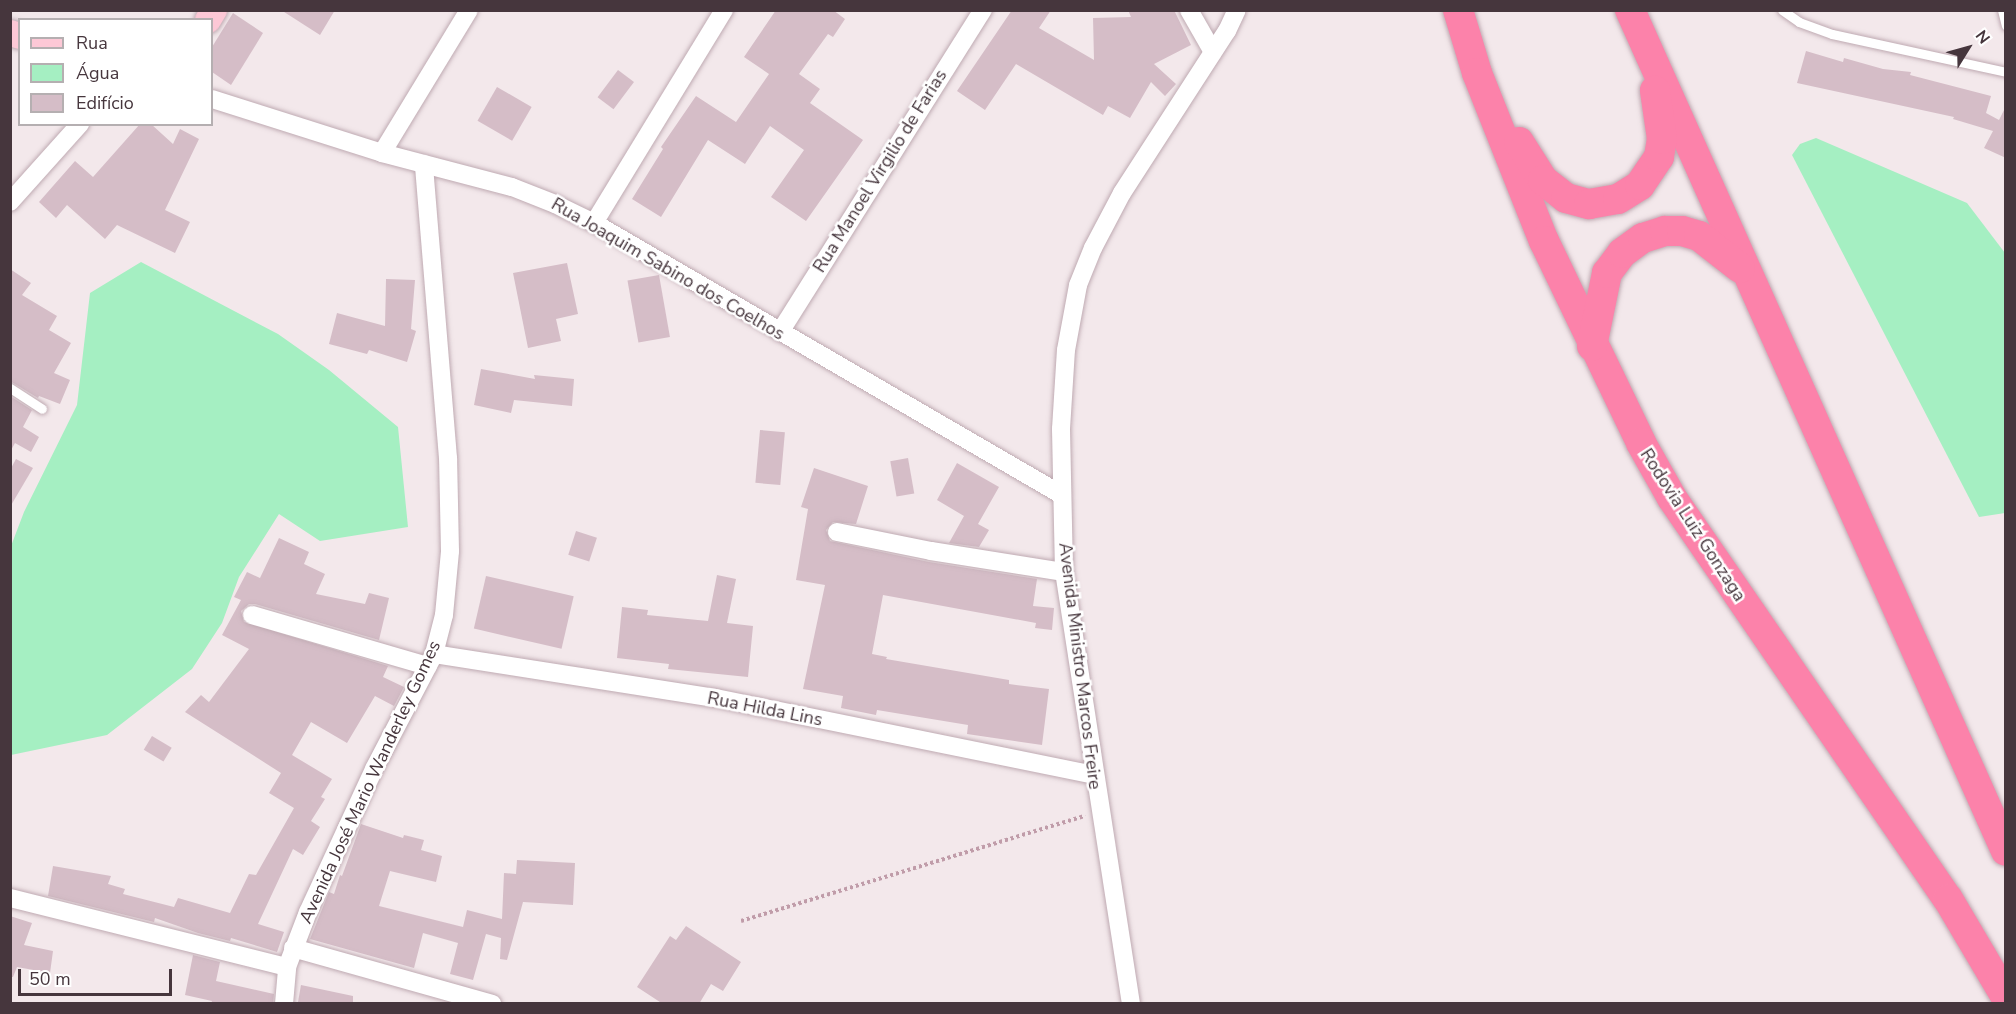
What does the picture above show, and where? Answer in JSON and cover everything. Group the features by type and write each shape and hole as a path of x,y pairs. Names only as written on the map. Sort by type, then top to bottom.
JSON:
{"highway":[{"name":"Rodovia Luiz Gonzaga","path":"1458,10 1477,73 1544,241 1592,346 1641,443 1672,498 1948,899 2006,997"},
{"path":"1630,10 2006,851"},
{"path":"1477,73 1543,180 1566,198 1589,204 1604,204 1630,193 1640,185 1655,165 1662,149 1660,123 1646,47"},
{"path":"1592,346 1607,273 1622,253 1650,234 1682,231 1699,236 1713,244 1747,274"}],"street":[{"path":"382,153 469,10"},
{"path":"594,223 724,10"},
{"name":"Rua Manoel Virgilio de Farias","path":"780,332 983,10"},
{"path":"1189,10 1213,52"},
{"name":"Avenida Ministro Marcos Freire","path":"1131,1004 1064,572 1061,429 1066,350 1078,285 1093,248 1122,193 1213,52 1237,10"},
{"name":"Rua Joaquim Sabino dos Coelhos","path":"213,99 382,153 512,187 594,223 1062,495"},
{"path":"10,202 78,126"},
{"name":"Avenida José Mario Wanderley Gomes","path":"284,1004 287,967 293,948 374,769 431,660 444,615 448,585 448,458 424,164"},
{"path":"837,532 931,551 1064,572"},
{"name":"Rua Hilda Lins","path":"252,615 431,660 716,699 1094,775"},
{"path":"10,897 287,967"},
{"path":"293,948 492,1004"}],"lane":[{"path":"1782,10 1798,22 1832,34 2006,72"},
{"path":"2002,10 2006,26"},
{"path":"10,388 42,409"}],"path":[{"path":"741,921 1100,812"}],"water":[{"path":"1816,138 1967,203 2005,253 2005,513 1979,517 1792,155 1800,144"},
{"path":"141,262 278,334 329,370 398,427 408,527 320,541 279,514 239,577 222,623 192,669 107,735 11,755 11,546 24,512 77,405 90,293"}],"building":[{"path":"281,10 335,10 320,35"},
{"path":"776,10 833,10 845,19 833,37 828,34 799,74 820,89 810,103 863,140 806,221 771,197 804,150 770,126 745,164 708,140 661,217 632,199 663,149 661,147 696,96 736,122 769,74 744,57"},
{"path":"1012,10 1051,10 1039,28 1094,60 1093,18 1131,17 1128,10 1174,10 1191,45 1154,64 1176,84 1165,96 1151,82 1130,118 1108,106 1103,115 1016,64 985,110 957,91"},
{"path":"233,13 263,33 231,85 213,73 213,45"},
{"path":"1806,51 1843,62 1844,58 1883,69 1911,72 1910,75 1991,96 1986,113 1999,120 2006,106 2006,158 1984,148 1993,131 1953,119 1954,117 1797,83"},
{"path":"618,70 634,82 614,109 598,97"},
{"path":"497,87 532,107 512,141 478,121"},
{"path":"138,126 153,126 173,144 180,129 199,139 165,210 190,222 175,253 117,225 105,239 67,205 56,218 39,202 75,161 93,177"},
{"path":"567,263 578,314 556,319 561,341 528,348 513,273"},
{"path":"10,269 31,283 22,295 57,316 49,330 71,343 54,373 70,380 60,404 39,396 38,398 10,381"},
{"path":"659,275 670,337 638,343 627,281"},
{"path":"386,279 415,280 411,329 416,331 407,362 369,350 367,354 329,344 337,313 385,326"},
{"path":"481,369 535,379 534,375 574,379 572,406 514,400 511,413 474,405"},
{"path":"10,396 32,410 23,427 39,437 31,452 15,443 10,452"},
{"path":"760,430 785,432 780,485 755,483"},
{"path":"908,458 914,493 897,497 890,461"},
{"path":"16,459 33,468 10,507 10,470"},
{"path":"957,463 999,487 978,524 989,530 979,547 949,543 964,516 937,500"},
{"path":"814,468 868,486 856,524 833,522 826,530 830,541 929,562 1037,579 1033,606 1054,608 1052,630 1035,628 1036,623 883,595 872,654 887,657 886,659 1009,680 1009,684 1049,689 1042,745 967,734 968,725 877,710 876,715 841,708 843,696 803,689 825,585 796,580 808,509 801,507"},
{"path":"576,531 597,538 589,562 568,555"},
{"path":"279,538 309,552 304,564 325,574 316,594 365,604 369,593 389,598 379,640 255,604 249,604 241,611 244,622 388,666 383,677 404,687 394,706 375,696 347,743 311,722 292,755 332,779 321,797 325,799 311,821 320,827 303,855 293,849 258,924 284,932 277,952 231,938 230,941 198,933 155,918 154,922 48,896 53,866 111,876 108,884 125,889 123,894 174,907 178,898 230,913 249,874 256,875 294,808 269,793 281,773 185,712 201,695 209,702 249,649 222,635 241,600 234,597 247,572 260,578"},
{"path":"717,575 736,579 727,623 753,626 748,677 668,669 669,664 617,658 622,607 648,610 647,615 708,621"},
{"path":"486,576 574,596 562,649 474,629"},
{"path":"152,736 172,748 163,762 144,750"},
{"path":"361,824 403,838 404,835 424,840 421,850 442,856 436,882 390,871 379,906 463,927 467,910 502,919 504,873 516,874 517,860 575,863 573,905 523,902 507,960 500,959 501,938 486,934 473,980 450,974 458,943 423,933 414,968 310,939 329,892 334,894 340,875 342,876"},
{"path":"10,916 32,923 24,945 53,951 50,973 17,967 13,977 10,977"},
{"path":"686,926 741,962 723,991 711,984 699,1004 663,1004 637,987 670,936 676,940"},
{"path":"193,955 220,962 216,981 274,994 273,1004 211,1004 212,1001 185,995"},
{"path":"301,985 353,996 353,1004 298,1002"}]}
